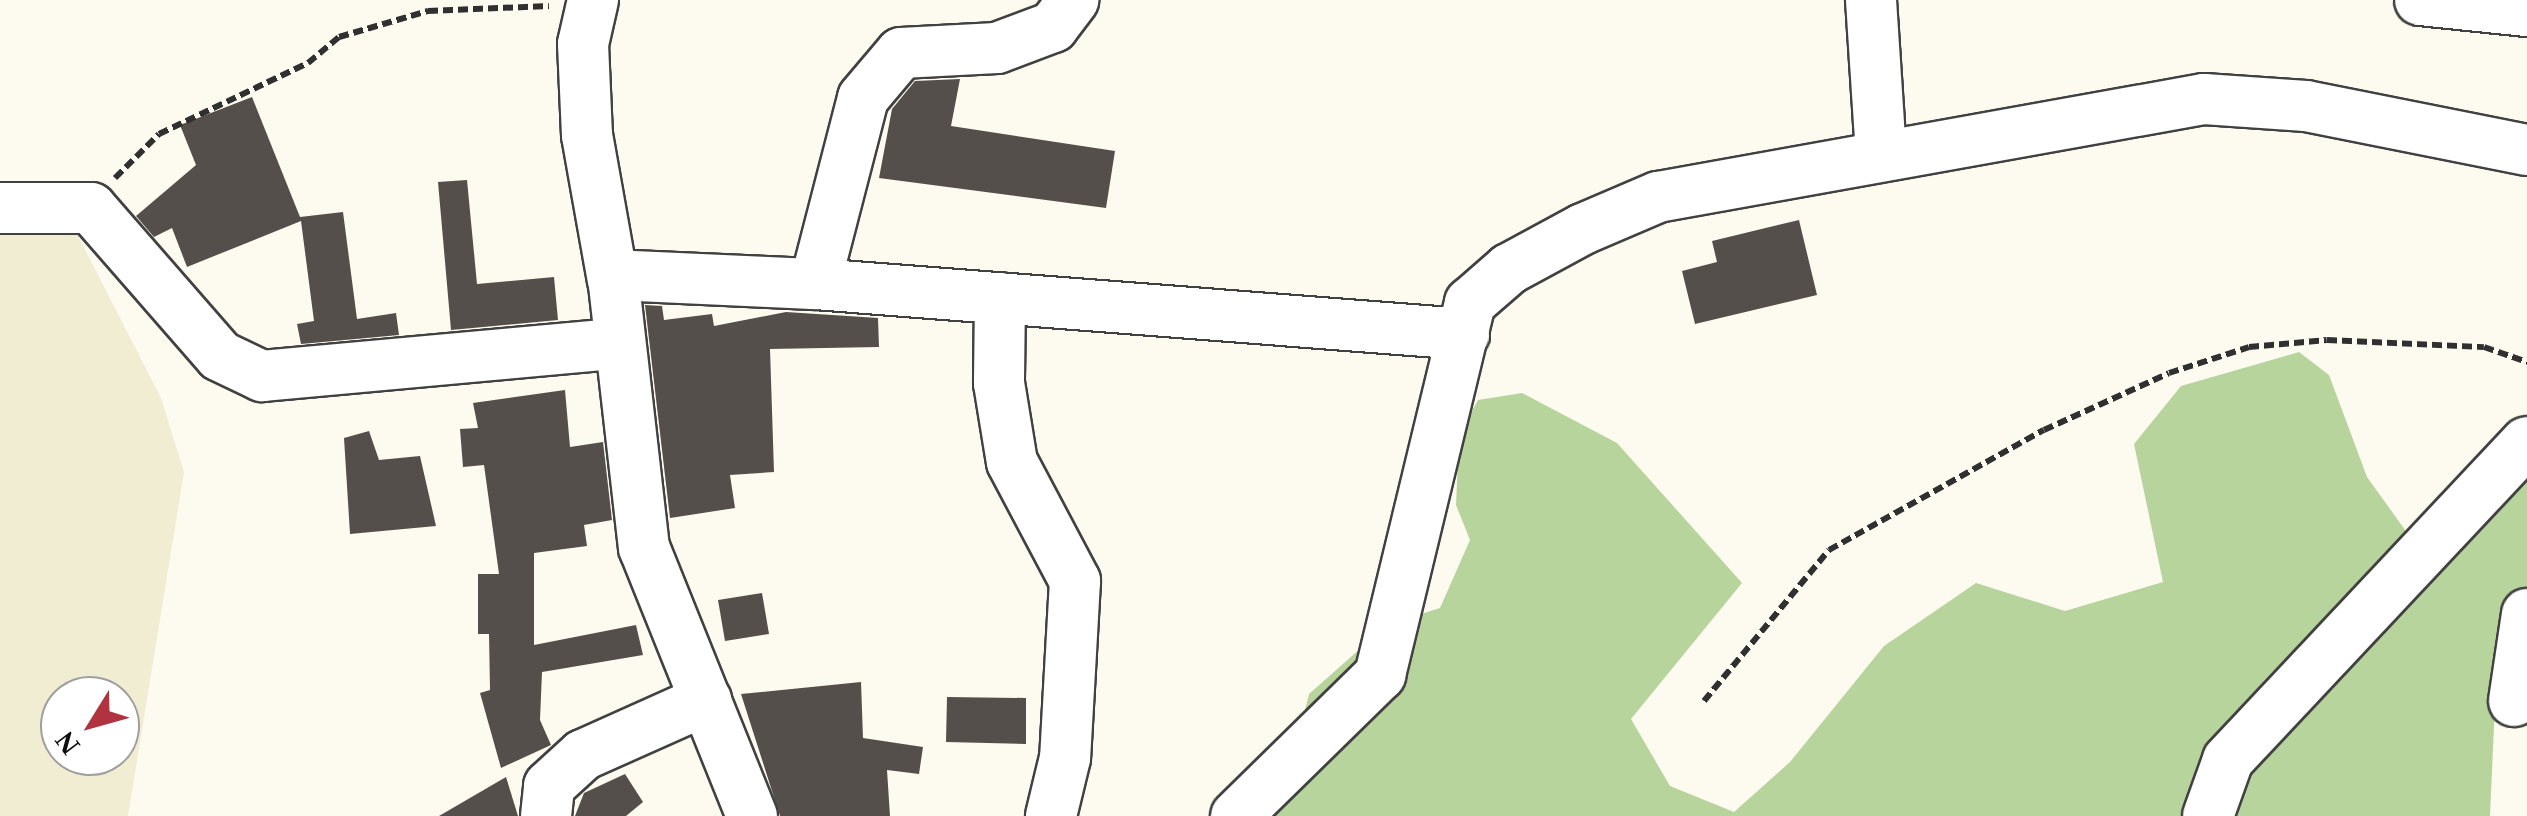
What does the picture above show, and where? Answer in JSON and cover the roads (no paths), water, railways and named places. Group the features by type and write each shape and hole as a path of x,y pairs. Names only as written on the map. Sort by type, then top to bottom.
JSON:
{"street":[{"path":"815,284 863,98 901,52 997,48 1054,27 1073,0"},
{"path":"1871,0 1880,156"},
{"path":"2420,0 2527,11"},
{"path":"579,2 586,136 613,281 616,344 644,548 752,816"},
{"path":"1236,816 1380,675 1470,303 1509,269 1658,197 2204,99 2306,106 2527,150"},
{"path":"0,208 90,208 220,356 262,376 616,344"},
{"path":"613,281 815,284 1464,334"},
{"path":"1000,298 999,383 1012,462 1075,581 1065,758 1051,816"},
{"path":"2208,816 2228,760 2527,442"},
{"path":"2514,701 2527,614"},
{"path":"546,816 549,786 583,755 706,700"}]}
